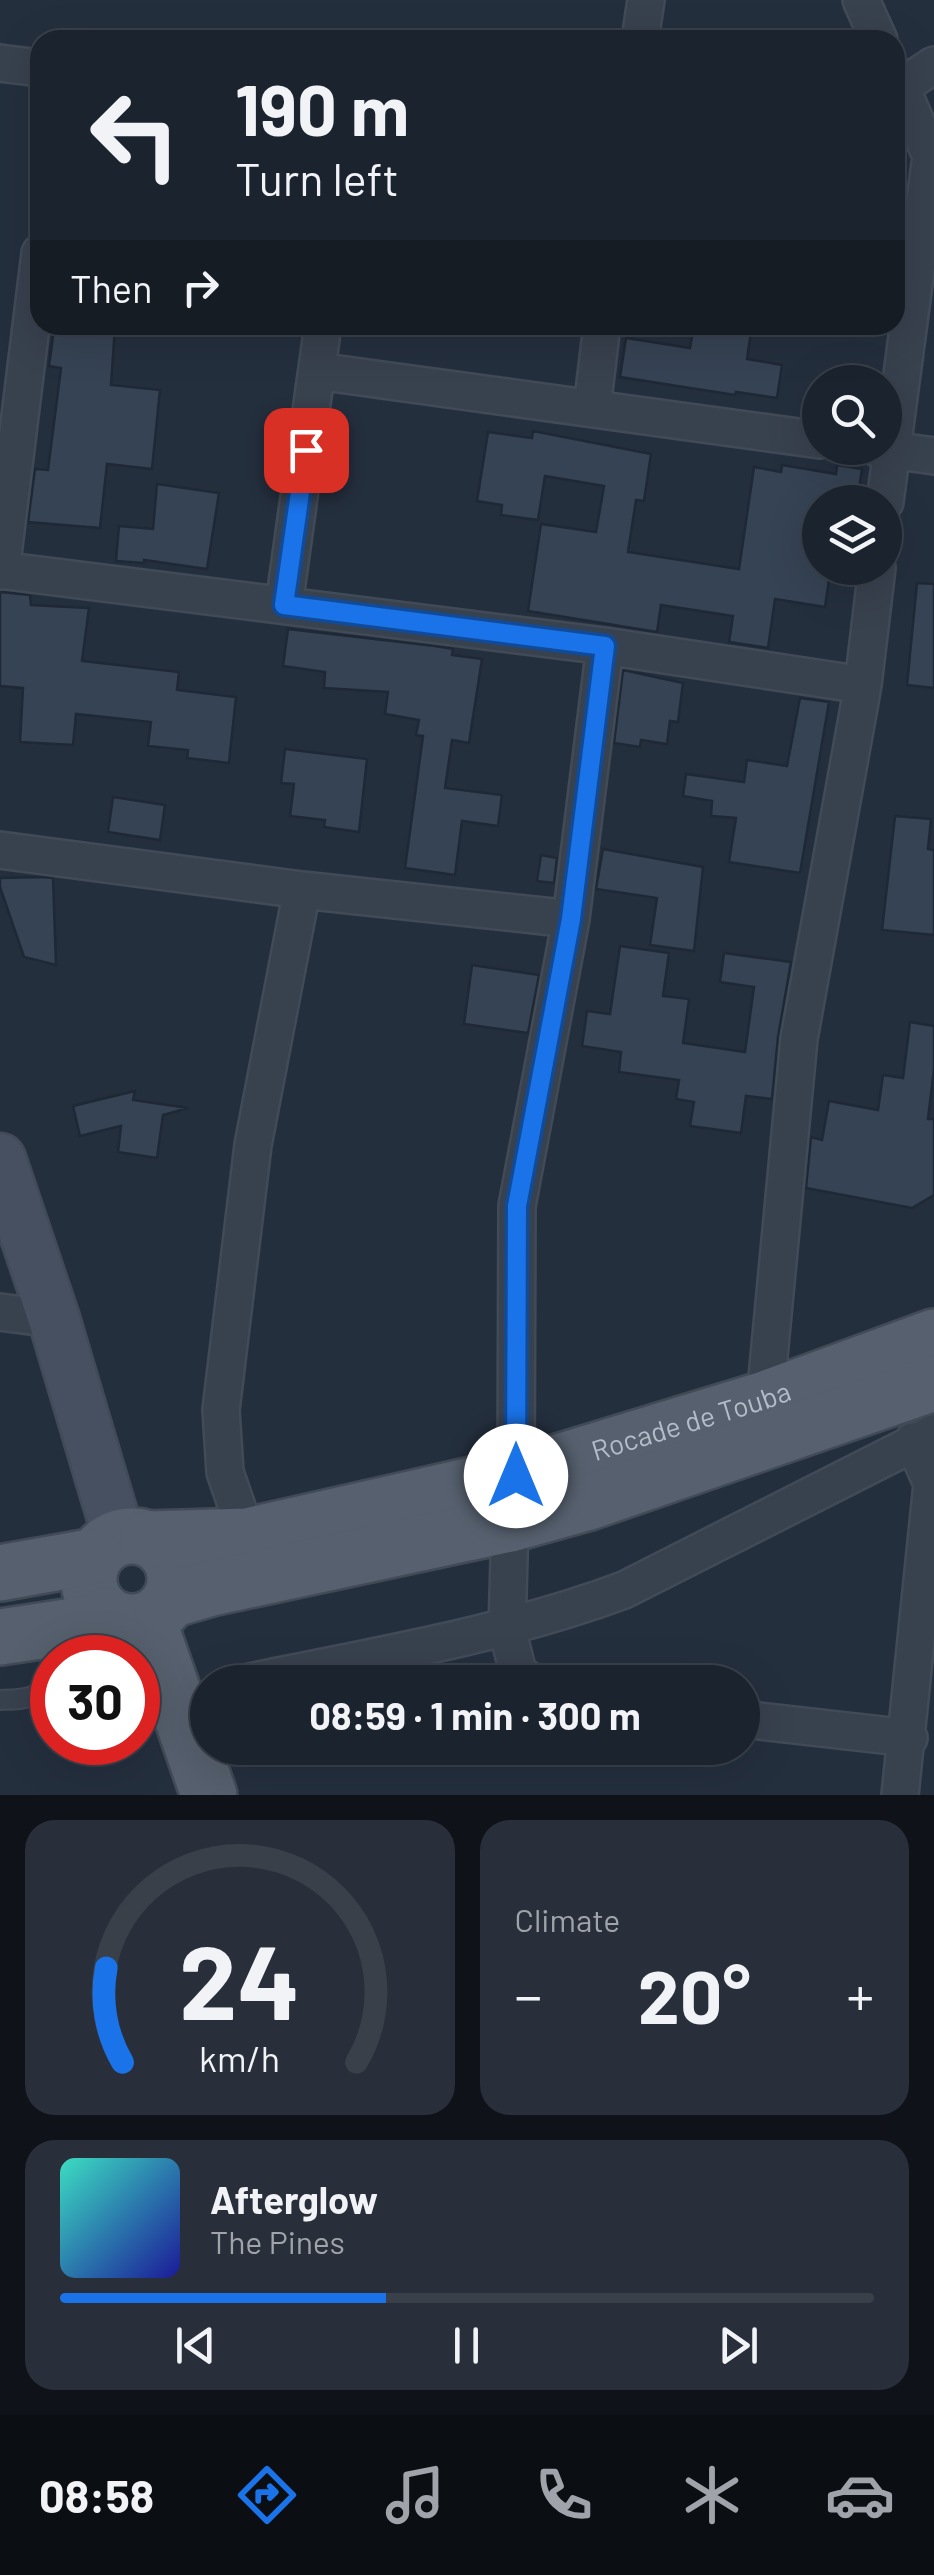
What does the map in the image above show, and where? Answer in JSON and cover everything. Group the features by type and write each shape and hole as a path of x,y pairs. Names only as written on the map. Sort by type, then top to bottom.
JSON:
{"main road":[{"path":"0,1159 54,1319 121,1544"},
{"name":"Rocade de Touba","path":"0,1637 119,1621 210,1588 513,1500 934,1337"},
{"name":"Rocade de Touba","path":"0,1573 121,1544 247,1536 513,1500 590,1502 934,1383"},
{"path":"119,1621 174,1586 170,1558 160,1547 121,1544 89,1571 89,1588 96,1603 190,1693"},
{"path":"204,1765 209,1795"}],"street":[{"path":"642,30 646,0"},
{"path":"861,0 875,30"},
{"path":"0,63 30,67"},
{"path":"905,77 934,66"},
{"path":"905,96 932,160 905,322"},
{"path":"30,332 0,570 605,646 863,685"},
{"path":"284,605 322,335"},
{"path":"592,408 601,335"},
{"path":"898,365 903,335"},
{"path":"317,372 802,437"},
{"path":"902,451 934,456"},
{"path":"766,1399 799,1038 863,685 875,585"},
{"path":"516,1665 507,1629 517,1206 571,919 605,646"},
{"path":"0,850 302,890 571,919"},
{"path":"247,1536 225,1472 221,1410 253,1146 302,890"},
{"path":"0,1312 54,1319"},
{"path":"332,1665 507,1629 624,1590 924,1437 932,1484 900,1795"},
{"path":"760,1721 908,1738"}],"lane":[{"path":"0,1700 30,1699"}],"building":[{"path":"53,335 114,335 111,385 160,390 152,469 107,464 100,528 28,522 35,469 48,470 61,368 49,366"},
{"path":"692,335 751,335 747,359 782,365 777,398 620,377 626,338 690,348"},
{"path":"533,431 651,454 644,501 636,500 628,552 739,569 754,467 781,472 782,465 836,474 837,465 862,469 860,485 802,485 802,585 828,585 825,607 775,599 768,648 729,642 733,616 661,605 657,632 528,611 541,524 596,532 604,486 545,476 538,520 501,515 502,505 477,501 488,432 532,438"},
{"path":"157,484 219,493 207,569 144,560 116,561 119,526 153,529"},
{"path":"917,583 934,584 934,688 907,685"},
{"path":"0,592 30,595 31,605 89,608 82,661 179,672 177,690 236,697 229,763 187,758 188,750 148,746 151,722 76,714 73,745 20,742 23,688 0,686"},
{"path":"288,629 435,646 453,649 452,655 482,659 469,743 452,740 445,788 502,795 498,826 462,821 455,875 405,868 423,736 416,735 419,720 385,714 388,692 324,688 325,672 283,666"},
{"path":"623,670 683,683 678,722 670,721 667,744 641,740 640,747 614,743"},
{"path":"800,698 829,702 800,873 729,862 736,818 711,816 712,801 683,796 686,774 744,782 747,760 787,766"},
{"path":"285,749 367,759 359,832 324,827 325,820 290,816 294,784 281,783"},
{"path":"113,797 165,805 160,840 108,832"},
{"path":"895,816 931,819 928,849 934,850 934,935 882,930"},
{"path":"603,849 703,867 694,951 650,945 657,898 596,889"},
{"path":"541,855 557,858 554,883 537,881"},
{"path":"0,878 53,878 56,965 24,957 0,887"},
{"path":"620,946 669,953 663,996 689,999 683,1043 745,1052 754,987 720,982 724,953 791,962 772,1099 746,1096 741,1133 690,1126 694,1102 676,1099 679,1080 619,1072 621,1052 582,1046 587,1011 610,1014"},
{"path":"472,965 539,975 528,1033 464,1024"},
{"path":"910,1022 934,1026 928,1119 934,1119 934,1195 912,1208 806,1188 811,1137 822,1140 829,1101 878,1110 883,1075 903,1078"},
{"path":"135,1091 133,1100 188,1108 163,1115 157,1158 118,1152 121,1126 80,1136 73,1106"}],"route":[{"path":"306,450 284,605 605,646 571,919 517,1206 516,1476"}]}
